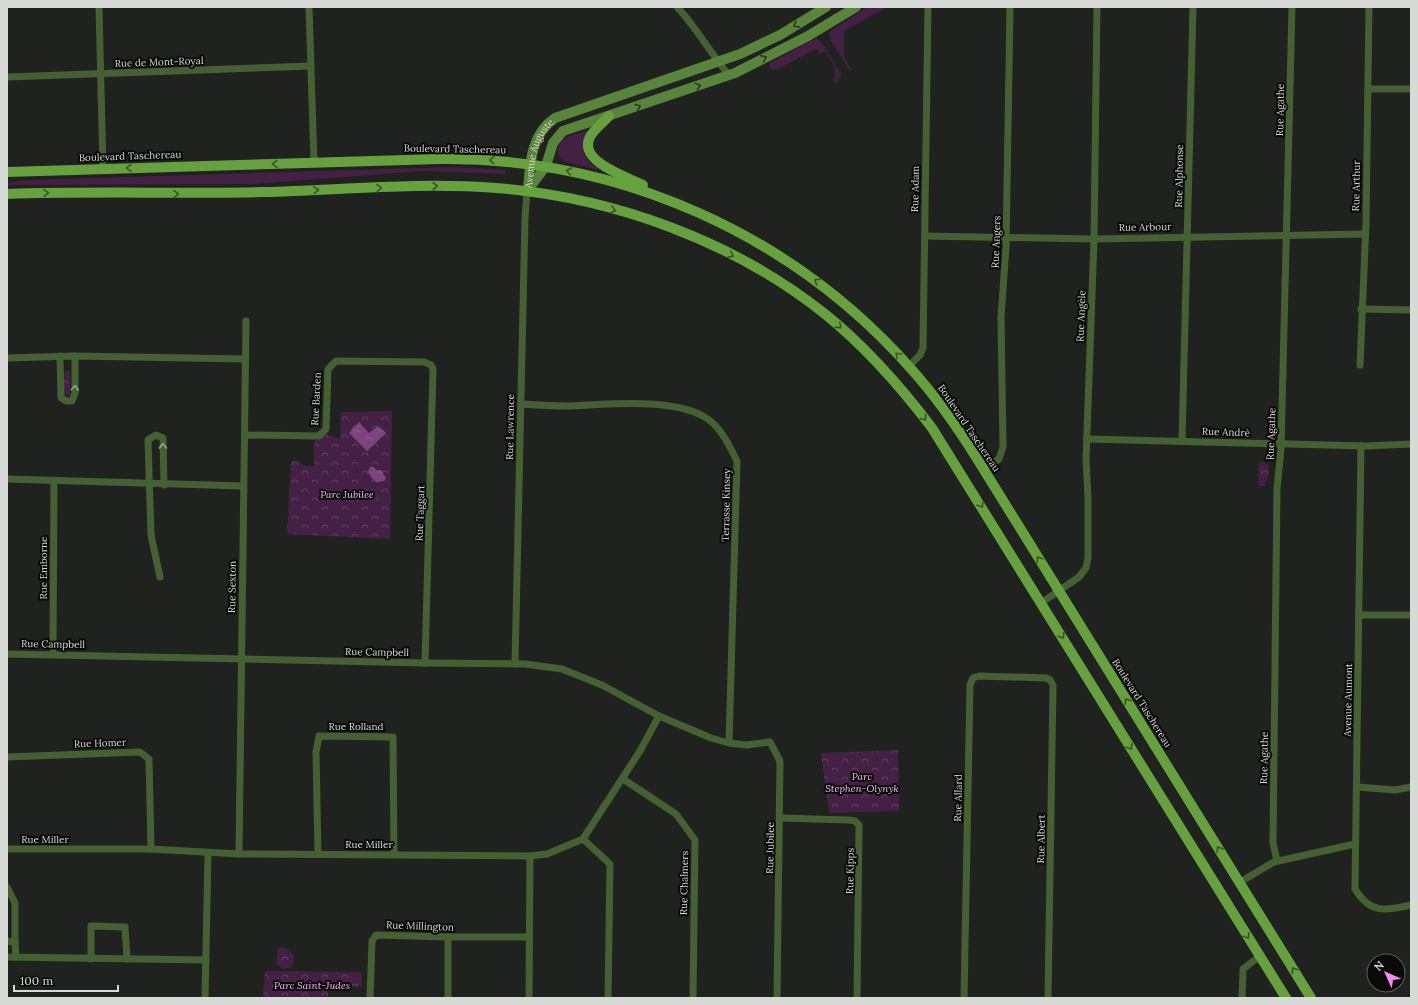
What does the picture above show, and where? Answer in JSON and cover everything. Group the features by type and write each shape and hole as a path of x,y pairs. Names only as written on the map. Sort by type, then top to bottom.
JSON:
{"main road":[{"name":"Avenue Auguste","path":"527,191 530,164 539,134 545,126 555,118 740,54 780,35 826,7"},
{"name":"Avenue Auguste","path":"527,191 546,166 553,143 560,132 729,75 808,36 856,7"},
{"path":"609,116 589,139 588,149 593,159 600,164 693,209"},
{"name":"Boulevard Taschereau","path":"7,172 452,158 530,164 546,166 622,184 693,209 762,245 819,283 869,325 909,366 947,414 983,469 1311,998"},
{"path":"7,194 208,193 430,186 493,188 527,191 565,198 617,211 696,238 776,280 825,314 878,364 926,420 953,460 1286,998"}],"street":[{"path":"99,7 103,169"},
{"path":"309,7 314,162"},
{"path":"677,7 729,75"},
{"name":"Rue Adam","path":"909,366 920,356 922,350 928,7"},
{"name":"Rue Angers","path":"983,469 999,459 1002,450 1001,316 1006,237 1010,7"},
{"name":"Rue Angèle","path":"1041,603 1079,577 1087,565 1088,524 1086,460 1094,239 1097,7"},
{"name":"Rue Alphonse","path":"1182,441 1193,7"},
{"name":"Rue Agathe","path":"1277,861 1272,843 1277,489 1281,444 1292,7"},
{"name":"Rue Arthur","path":"1360,365 1365,234 1369,7"},
{"name":"Rue de Mont-Royal","path":"7,77 311,66"},
{"path":"1368,89 1411,89"},
{"name":"Rue Lawrence","path":"515,664 520,404 527,191"},
{"name":"Rue Arbour","path":"924,236 1094,239 1365,234"},
{"path":"1361,309 1411,310"},
{"name":"Rue Sexton","path":"239,854 246,321"},
{"path":"60,356 60,393 61,398 66,402 72,400 75,393 75,356"},
{"path":"7,358 75,356 245,359"},
{"name":"Rue Barden","path":"244,435 319,436 326,429 328,369 336,361 424,362 430,365"},
{"name":"Rue Taggart","path":"425,663 433,423 433,369 430,365"},
{"name":"Terrasse Kinsey","path":"520,404 566,406 609,403 682,407 704,416 726,438 737,461 729,743"},
{"path":"160,577 151,535 148,440 156,435 163,438 164,485"},
{"name":"Rue André","path":"1087,439 1362,446 1411,444"},
{"name":"Avenue Aumont","path":"1362,446 1355,889 1361,899 1372,907 1385,911 1411,905"},
{"path":"7,480 150,485 243,486"},
{"name":"Rue Emborne","path":"53,654 54,482"},
{"path":"1359,615 1411,615"},
{"name":"Rue Campbell","path":"7,654 241,660 515,664 562,669 602,685 659,716 711,738 729,743"},
{"name":"Rue Allard","path":"964,998 970,683 974,677 979,676 1046,678 1051,681"},
{"name":"Rue Albert","path":"1048,998 1054,689 1051,681"},
{"path":"608,998 610,864 583,838 623,779 659,716"},
{"name":"Rue Rolland","path":"318,854 316,752 319,736 332,736 393,737 394,854"},
{"name":"Rue Jubilee","path":"729,743 747,745 770,742 780,761 777,998"},
{"name":"Rue Homer","path":"7,757 140,752 149,759 150,849"},
{"name":"Rue Chalmers","path":"623,779 676,814 695,840 693,998"},
{"path":"1357,787 1395,790 1411,787"},
{"name":"Rue Kipps","path":"780,818 849,820 856,821 859,825 857,998"},
{"name":"Rue Miller","path":"7,849 150,849 239,854 530,856 547,854 583,838"},
{"path":"1240,882 1277,861 1355,844"},
{"path":"205,998 208,853"},
{"path":"529,998 530,856"},
{"path":"7,887 15,904 16,957"},
{"path":"91,959 91,926 125,927 127,959"},
{"name":"Rue Millington","path":"370,998 372,941 376,935 448,937 529,936"},
{"path":"448,937 448,998"},
{"path":"7,941 15,942"},
{"path":"1242,998 1243,969 1260,956"},
{"path":"7,957 206,960"}],"green space":[{"path":"867,7 887,7 844,31 844,57 852,71 850,71 830,39 829,32"},
{"path":"816,38 821,42 841,74 838,82 834,83 835,67 825,51 820,54 816,49 776,70 769,69 770,63"},
{"path":"586,131 587,133 583,144 584,155 599,170 565,162 558,155 560,144 566,138"},
{"path":"452,167 506,170 506,174 423,171 254,184 7,185 7,183 29,180"},
{"path":"65,371 70,371 70,394 67,396 63,392"},
{"name":"Parc Jubilee","path":"392,411 390,539 287,534 291,462 297,460 305,466 314,466 314,442 323,433 340,439 341,412"},
{"path":"1259,462 1266,463 1269,466 1265,486 1258,486"},
{"name":"Parc Stephen-Olynyk","path":"898,750 899,811 829,813 821,753"},
{"path":"278,948 286,948 294,955 292,967 283,969 276,964"},
{"name":"Parc Saint-Judes","path":"265,971 361,972 362,987 328,985 328,998 263,998"}],"water":[{"path":"359,422 369,433 378,426 386,433 367,451 349,433"},
{"path":"370,467 374,467 376,470 381,470 386,478 384,481 376,482 371,477 368,472"}]}
